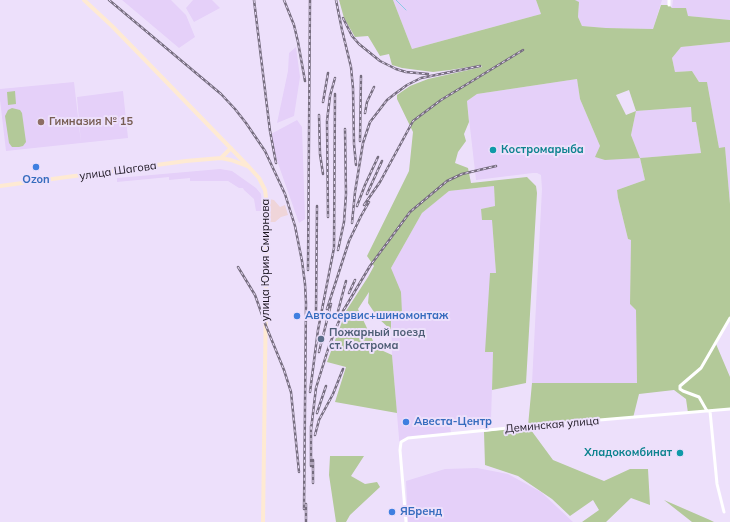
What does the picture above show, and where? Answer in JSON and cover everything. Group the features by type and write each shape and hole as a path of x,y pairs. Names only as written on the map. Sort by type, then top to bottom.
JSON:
{"main road":[{"name":"улица Юрия Смирнова","path":"84,0 112,26 231,148 263,184 267,205 263,522"},
{"path":"221,158 231,148"},
{"path":"221,158 249,167"},
{"name":"улица Шагова","path":"0,186 179,162 221,158"}],"street":[{"path":"669,0 669,5"},
{"path":"724,512 717,484 709,411 699,397 683,391 680,389 680,386 701,368 730,318"},
{"name":"Деминская улица","path":"406,522 400,450 401,442 408,438 730,409"}],"shaded area":[{"path":"122,0 171,0 186,15 195,37 179,48"},
{"path":"193,0 212,0 220,8 194,22 186,8"},
{"path":"393,0 536,0 541,14 412,49"},
{"path":"575,0 662,0 653,29 582,26 578,17 579,3"},
{"path":"673,0 730,0 730,20 688,16 672,8"},
{"path":"730,42 730,204 725,147 719,149 707,82 699,82 692,71 675,72 672,58 681,47"},
{"path":"296,47 300,77 294,116 277,123 288,71 289,53"},
{"path":"577,79 580,99 600,146 640,158 645,180 617,190 628,239 631,240 630,304 636,310 637,383 532,383 542,189 541,175 533,173 476,180 467,101 477,94"},
{"name":"Гимназия № 15","path":"74,82 81,143 6,151 0,89"},
{"path":"123,91 128,138 81,143 77,97"},
{"path":"692,107 692,122 696,122 701,153 640,158 631,135 636,111"},
{"path":"297,120 302,127 305,219 299,223 274,152 271,134"},
{"path":"220,169 232,171 256,188 261,194 263,211 256,211 254,199 243,188 239,188 228,181 190,181 190,178 169,180 169,177 117,182 117,178"},
{"path":"494,186 495,206 481,209 492,220 496,273 491,273 486,352 493,352 491,421 450,424 451,434 408,438 401,442 400,450 392,355 391,315 402,313 391,268 422,213 449,191"},
{"path":"269,199 274,200 280,207 285,205 288,215 281,217 275,222 270,222"},
{"path":"477,468 508,474 541,492 573,522 408,522 406,481 445,469"}],"green space":[{"path":"339,0 393,0 412,49 541,14 536,0 575,0 579,2 578,17 582,26 653,29 661,5 669,5 672,8 686,8 688,16 730,20 730,42 681,47 672,58 675,72 692,71 699,82 707,82 719,148 725,147 730,204 730,318 716,344 730,377 730,409 688,413 686,399 674,390 639,394 633,418 528,426 532,383 637,383 636,310 630,304 631,240 628,239 617,190 645,180 640,158 605,160 595,157 600,146 580,99 577,79 477,94 467,101 469,122 464,134 466,141 458,152 455,163 468,168 471,183 527,177 536,186 537,193 526,383 492,390 493,352 485,352 490,273 496,273 492,220 482,220 481,209 495,206 494,186 449,191 422,213 391,268 401,292 402,313 391,315 391,330 378,318 368,303 369,292 358,309 374,343 381,350 392,355 397,413 335,402 346,367 327,362 346,311 374,266 367,256 409,171 413,132 397,99 397,95 410,86 428,79 482,67 481,65 433,72 402,68 392,65 389,54 380,56 368,36 355,37 344,18","holes":["629,90 636,111 626,115 616,95","691,107 692,122 696,122 701,153 640,158 631,135 636,111"]},
{"path":"15,91 16,104 8,105 7,92"},
{"path":"12,108 20,110 22,113 26,142 23,146 19,147 12,147 9,143 5,116 8,110"},
{"path":"528,426 553,460 604,481 630,469 648,469 650,505 631,498 606,522 582,522 599,510 593,500 570,516 552,499 518,476 485,465 484,432"},
{"path":"330,456 364,456 351,476 365,484 377,482 380,487 350,515 346,522 336,522 329,475"},
{"path":"664,500 710,520 714,522 692,522"}],"waterway":[{"path":"396,0 406,10"}],"railway":[{"path":"109,0 221,94 235,109 265,151 285,194 295,226 305,284 304,509"},
{"path":"254,0 270,131 276,163"},
{"path":"284,0 294,25 305,81"},
{"path":"308,270 310,0"},
{"path":"336,0 351,67 356,165"},
{"path":"343,18 352,36 359,44 380,61 406,72 428,74"},
{"path":"364,205 380,182 413,121 441,100 523,50"},
{"path":"352,223 355,192 363,143 370,122 387,100 407,85 421,78 480,66"},
{"path":"323,102 328,73"},
{"path":"360,141 361,76"},
{"path":"328,217 327,121 330,96 335,78"},
{"path":"365,113 367,102 374,87"},
{"path":"310,392 318,330 334,248 335,94"},
{"path":"319,115 320,154 323,174"},
{"path":"338,250 344,222 346,194 345,129"},
{"path":"357,206 378,157"},
{"path":"367,194 382,161"},
{"path":"311,430 316,388 329,346 343,311 370,266 410,212 447,181 462,174 496,166"},
{"path":"327,309 349,241 369,202"},
{"path":"316,313 317,206"},
{"path":"238,267 255,295 291,392 299,472"},
{"path":"349,293 355,280"},
{"path":"337,315 346,281"},
{"path":"319,352 331,304"},
{"path":"315,435 319,420 333,394 343,369"},
{"path":"317,413 326,386"},
{"path":"311,426 311,466"},
{"path":"313,460 313,483"},
{"path":"306,504 306,522"}],"place":[{"name":"Гимназия № 15","path":"41,122"},
{"name":"Костромарыба","path":"493,150"},
{"name":"Ozon","path":"36,167"},
{"name":"Автосервис+шиномонтаж","path":"297,316"},
{"name":"Пожарный поезд ст. Кострома","path":"321,339"},
{"name":"Авеста-Центр","path":"406,422"},
{"name":"Хладокомбинат","path":"680,453"},
{"name":"ЯБренд","path":"392,512"}]}
